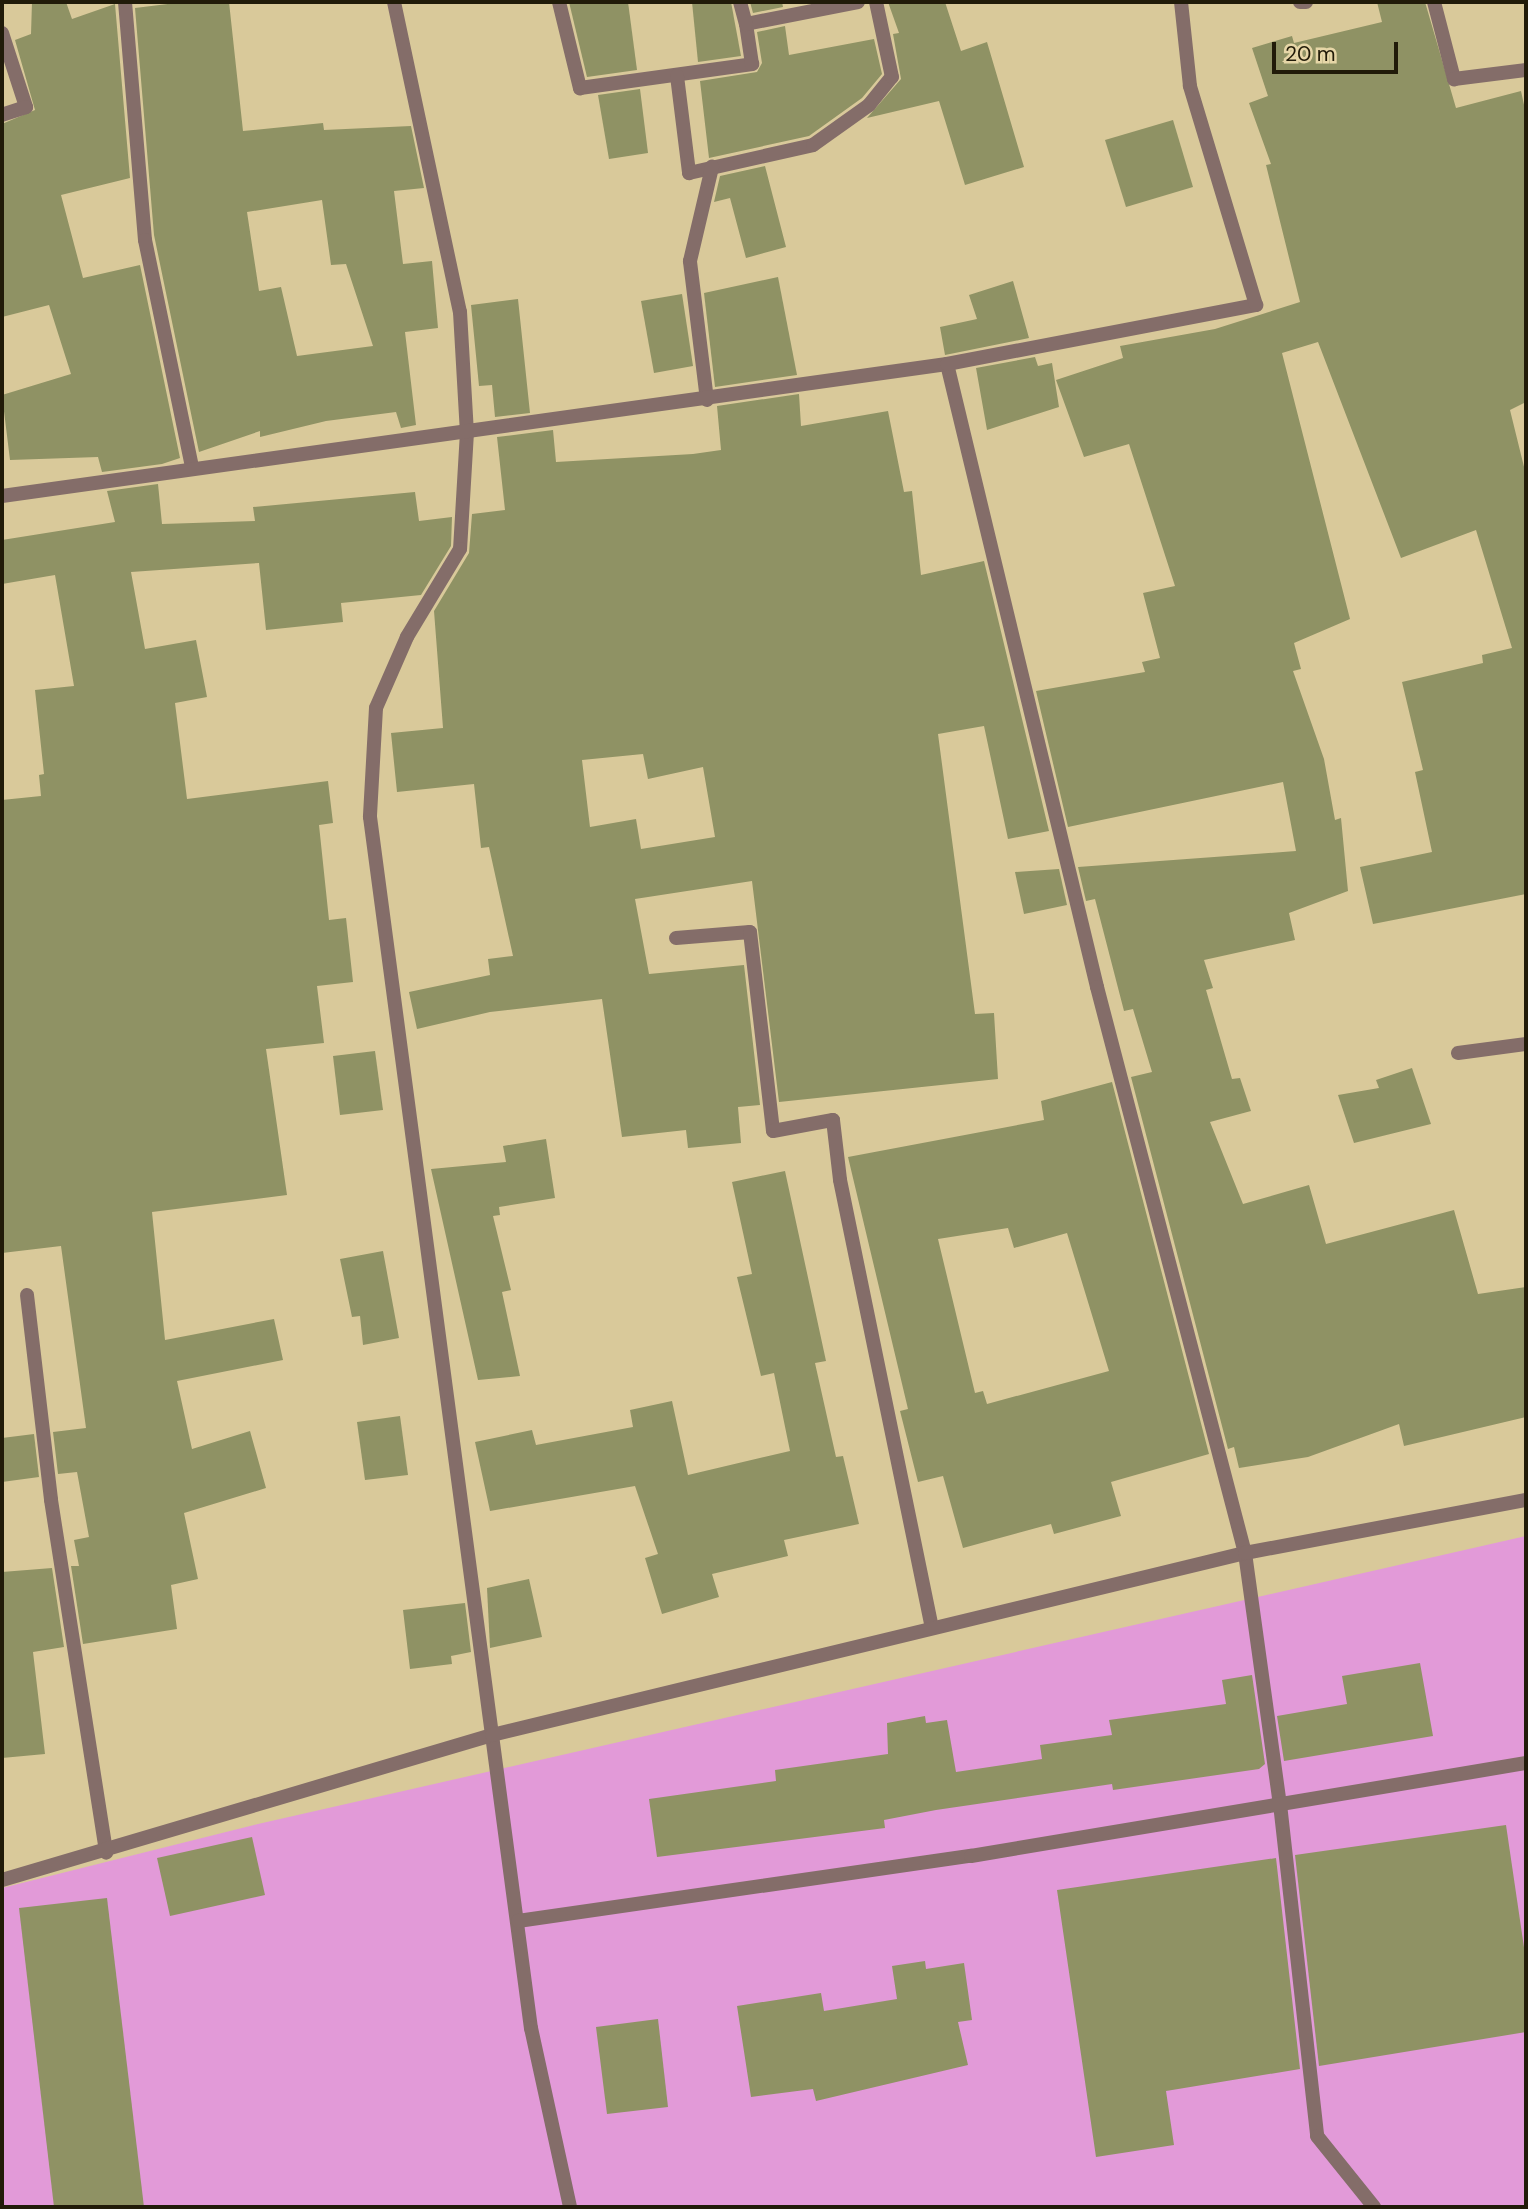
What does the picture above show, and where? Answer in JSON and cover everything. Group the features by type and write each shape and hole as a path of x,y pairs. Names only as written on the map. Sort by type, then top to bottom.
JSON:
{"street":[{"path":"125,2 145,240 192,467"},
{"path":"394,2 460,312 467,432 460,549 407,637 376,708 370,817 531,2028 570,2207"},
{"path":"559,2 580,88 752,64 740,2"},
{"path":"746,24 858,2"},
{"path":"677,76 689,173 813,145 869,105 892,77 876,2"},
{"path":"2,496 192,467 707,400 947,364 1256,305 1190,86 1181,2"},
{"path":"1300,2 1306,2"},
{"path":"1434,2 1454,79 1511,76 1526,70"},
{"path":"2,33 26,107 2,115"},
{"path":"707,400 690,261 712,167"},
{"path":"947,364 1097,987 1245,1553 1280,1804 1317,2136 1374,2207"},
{"path":"676,938 750,932 773,1131 833,1120 840,1180 931,1625"},
{"path":"1458,1053 1526,1044"},
{"path":"27,1295 51,1500 106,1853"},
{"path":"2,1880 106,1853 492,1735 931,1625 1245,1553 1526,1500"},
{"path":"518,1922 1280,1804 1526,1763"}],"shaded area":[{"path":"1526,1536 1526,2207 2,2207 2,1888 258,1824"}],"building":[{"path":"32,2 66,2 72,19 115,4 130,178 61,195 83,278 140,265 180,458 162,464 102,472 98,457 10,460 2,395 71,374 49,305 2,317 2,124 35,110 15,40 31,34"},
{"path":"184,2 229,2 243,131 323,123 324,130 411,126 424,188 394,191 403,264 432,261 438,328 405,332 416,425 401,428 396,412 326,421 260,437 260,431 199,452 154,235 135,8","holes":["322,200 331,265 346,264 373,346 297,356 281,287 259,291 247,212"]},
{"path":"569,2 628,2 637,70 587,77"},
{"path":"692,2 731,2 741,56 698,62"},
{"path":"750,2 782,2 783,7 753,13"},
{"path":"888,2 945,2 961,51 987,42 1024,167 965,185 939,101 867,118 901,79 893,34 899,33"},
{"path":"1377,2 1425,2 1456,108 1521,91 1526,114 1526,402 1510,410 1526,475 1526,894 1373,924 1360,867 1432,852 1415,772 1423,770 1402,682 1483,663 1482,655 1512,648 1476,530 1401,558 1318,342 1282,353 1350,619 1294,643 1301,669 1293,671 1324,759 1335,820 1341,818 1348,891 1289,913 1295,940 1204,960 1213,988 1206,990 1232,1079 1240,1078 1251,1111 1210,1122 1243,1204 1309,1185 1326,1244 1454,1210 1478,1294 1526,1287 1526,1417 1404,1446 1399,1424 1308,1457 1239,1468 1234,1447 1228,1449 1131,1077 1152,1072 1133,1009 1124,1011 1095,899 1086,901 1078,867 1296,851 1283,782 1068,827 1036,691 1145,672 1142,662 1160,658 1143,593 1175,586 1129,444 1084,457 1056,380 1123,358 1120,346 1215,329 1300,302 1266,165 1271,164 1249,103 1268,96 1252,48 1292,36 1294,43 1382,22"},
{"path":"785,26 789,55 874,39 882,74 862,98 809,136 709,158 700,81 757,72 762,63 757,32"},
{"path":"640,89 648,153 609,159 598,95"},
{"path":"1173,120 1193,187 1126,207 1105,140"},
{"path":"765,166 786,247 746,258 730,198 714,202 720,176"},
{"path":"778,277 797,375 715,387 704,293"},
{"path":"1013,281 1029,338 945,355 940,327 977,319 969,295"},
{"path":"682,294 693,366 654,373 641,301"},
{"path":"518,299 530,413 495,417 492,385 479,386 471,305"},
{"path":"1035,357 1038,366 1052,363 1059,407 987,430 976,368"},
{"path":"799,394 801,426 888,411 904,492 912,491 921,575 984,561 1049,831 1008,839 984,726 938,734 975,1014 994,1013 998,1079 779,1102 752,881 635,899 649,974 744,965 760,1105 738,1107 741,1143 688,1148 686,1130 622,1137 602,999 490,1012 417,1029 409,992 490,975 488,959 513,956 489,847 481,848 474,784 397,792 391,733 443,728 434,611 469,553 472,514 505,510 497,437 553,430 556,462 693,454 721,450 717,406","holes":["643,754 648,779 703,767 715,837 641,849 636,819 590,827 582,760"]},
{"path":"158,484 162,524 255,521 253,507 415,492 419,521 452,517 451,546 421,595 341,603 343,622 266,630 259,563 131,572 145,649 196,640 207,697 175,703 187,799 328,781 333,823 319,825 329,920 346,918 353,982 317,986 324,1043 266,1049 287,1195 152,1212 165,1340 274,1319 283,1360 177,1381 192,1449 250,1431 266,1488 184,1513 198,1579 171,1585 177,1629 83,1644 71,1566 79,1566 74,1540 89,1537 77,1472 58,1474 53,1432 86,1428 61,1246 2,1253 2,800 41,796 39,775 44,774 35,690 74,686 55,575 2,584 2,540 115,522 107,491"},
{"path":"1059,869 1067,905 1024,914 1015,872"},
{"path":"375,1051 383,1110 340,1115 333,1056"},
{"path":"1412,1068 1431,1124 1354,1143 1338,1095 1379,1088 1376,1080"},
{"path":"1112,1082 1209,1454 1111,1482 1121,1516 1054,1534 1051,1524 963,1548 943,1476 918,1482 900,1411 908,1409 848,1157 1044,1120 1041,1101","holes":["1008,1228 1014,1248 1067,1233 1109,1371 987,1404 983,1391 975,1393 938,1239"]},
{"path":"546,1139 555,1198 499,1207 500,1215 493,1216 511,1290 502,1292 520,1376 478,1380 431,1169 506,1162 503,1146"},
{"path":"785,1171 826,1361 815,1363 836,1457 843,1456 859,1524 784,1540 788,1556 712,1574 719,1597 662,1614 645,1558 658,1554 635,1486 490,1511 475,1442 532,1430 536,1445 633,1427 630,1410 672,1401 688,1475 790,1451 774,1373 761,1376 737,1277 752,1274 732,1182"},
{"path":"383,1251 399,1338 363,1345 360,1316 352,1317 340,1259"},
{"path":"400,1416 408,1475 365,1480 357,1422"},
{"path":"34,1434 39,1477 2,1482 2,1438"},
{"path":"52,1568 64,1647 33,1652 45,1754 2,1758 2,1572"},
{"path":"529,1579 542,1637 490,1648 487,1588"},
{"path":"465,1603 471,1652 451,1656 452,1664 410,1669 403,1610"},
{"path":"1420,1663 1433,1736 1284,1761 1277,1716 1347,1704 1342,1676"},
{"path":"1252,1675 1265,1764 1259,1769 1113,1790 1112,1784 884,1820 885,1828 657,1857 649,1799 776,1781 775,1770 888,1754 887,1723 925,1716 926,1723 947,1720 956,1772 1042,1759 1040,1745 1112,1735 1109,1720 1226,1704 1222,1680"},
{"path":"1506,1825 1526,1961 1526,2032 1319,2066 1295,1855"},
{"path":"252,1837 265,1895 170,1916 157,1858"},
{"path":"1276,1858 1300,2069 1166,2091 1174,2145 1096,2157 1057,1890"},
{"path":"107,1898 144,2207 54,2207 19,1908"},
{"path":"925,1961 926,1969 964,1963 972,2020 958,2022 968,2065 816,2101 813,2089 751,2097 737,2006 821,1993 824,2011 897,1999 892,1966"},
{"path":"658,2019 668,2107 607,2114 596,2027"}]}
